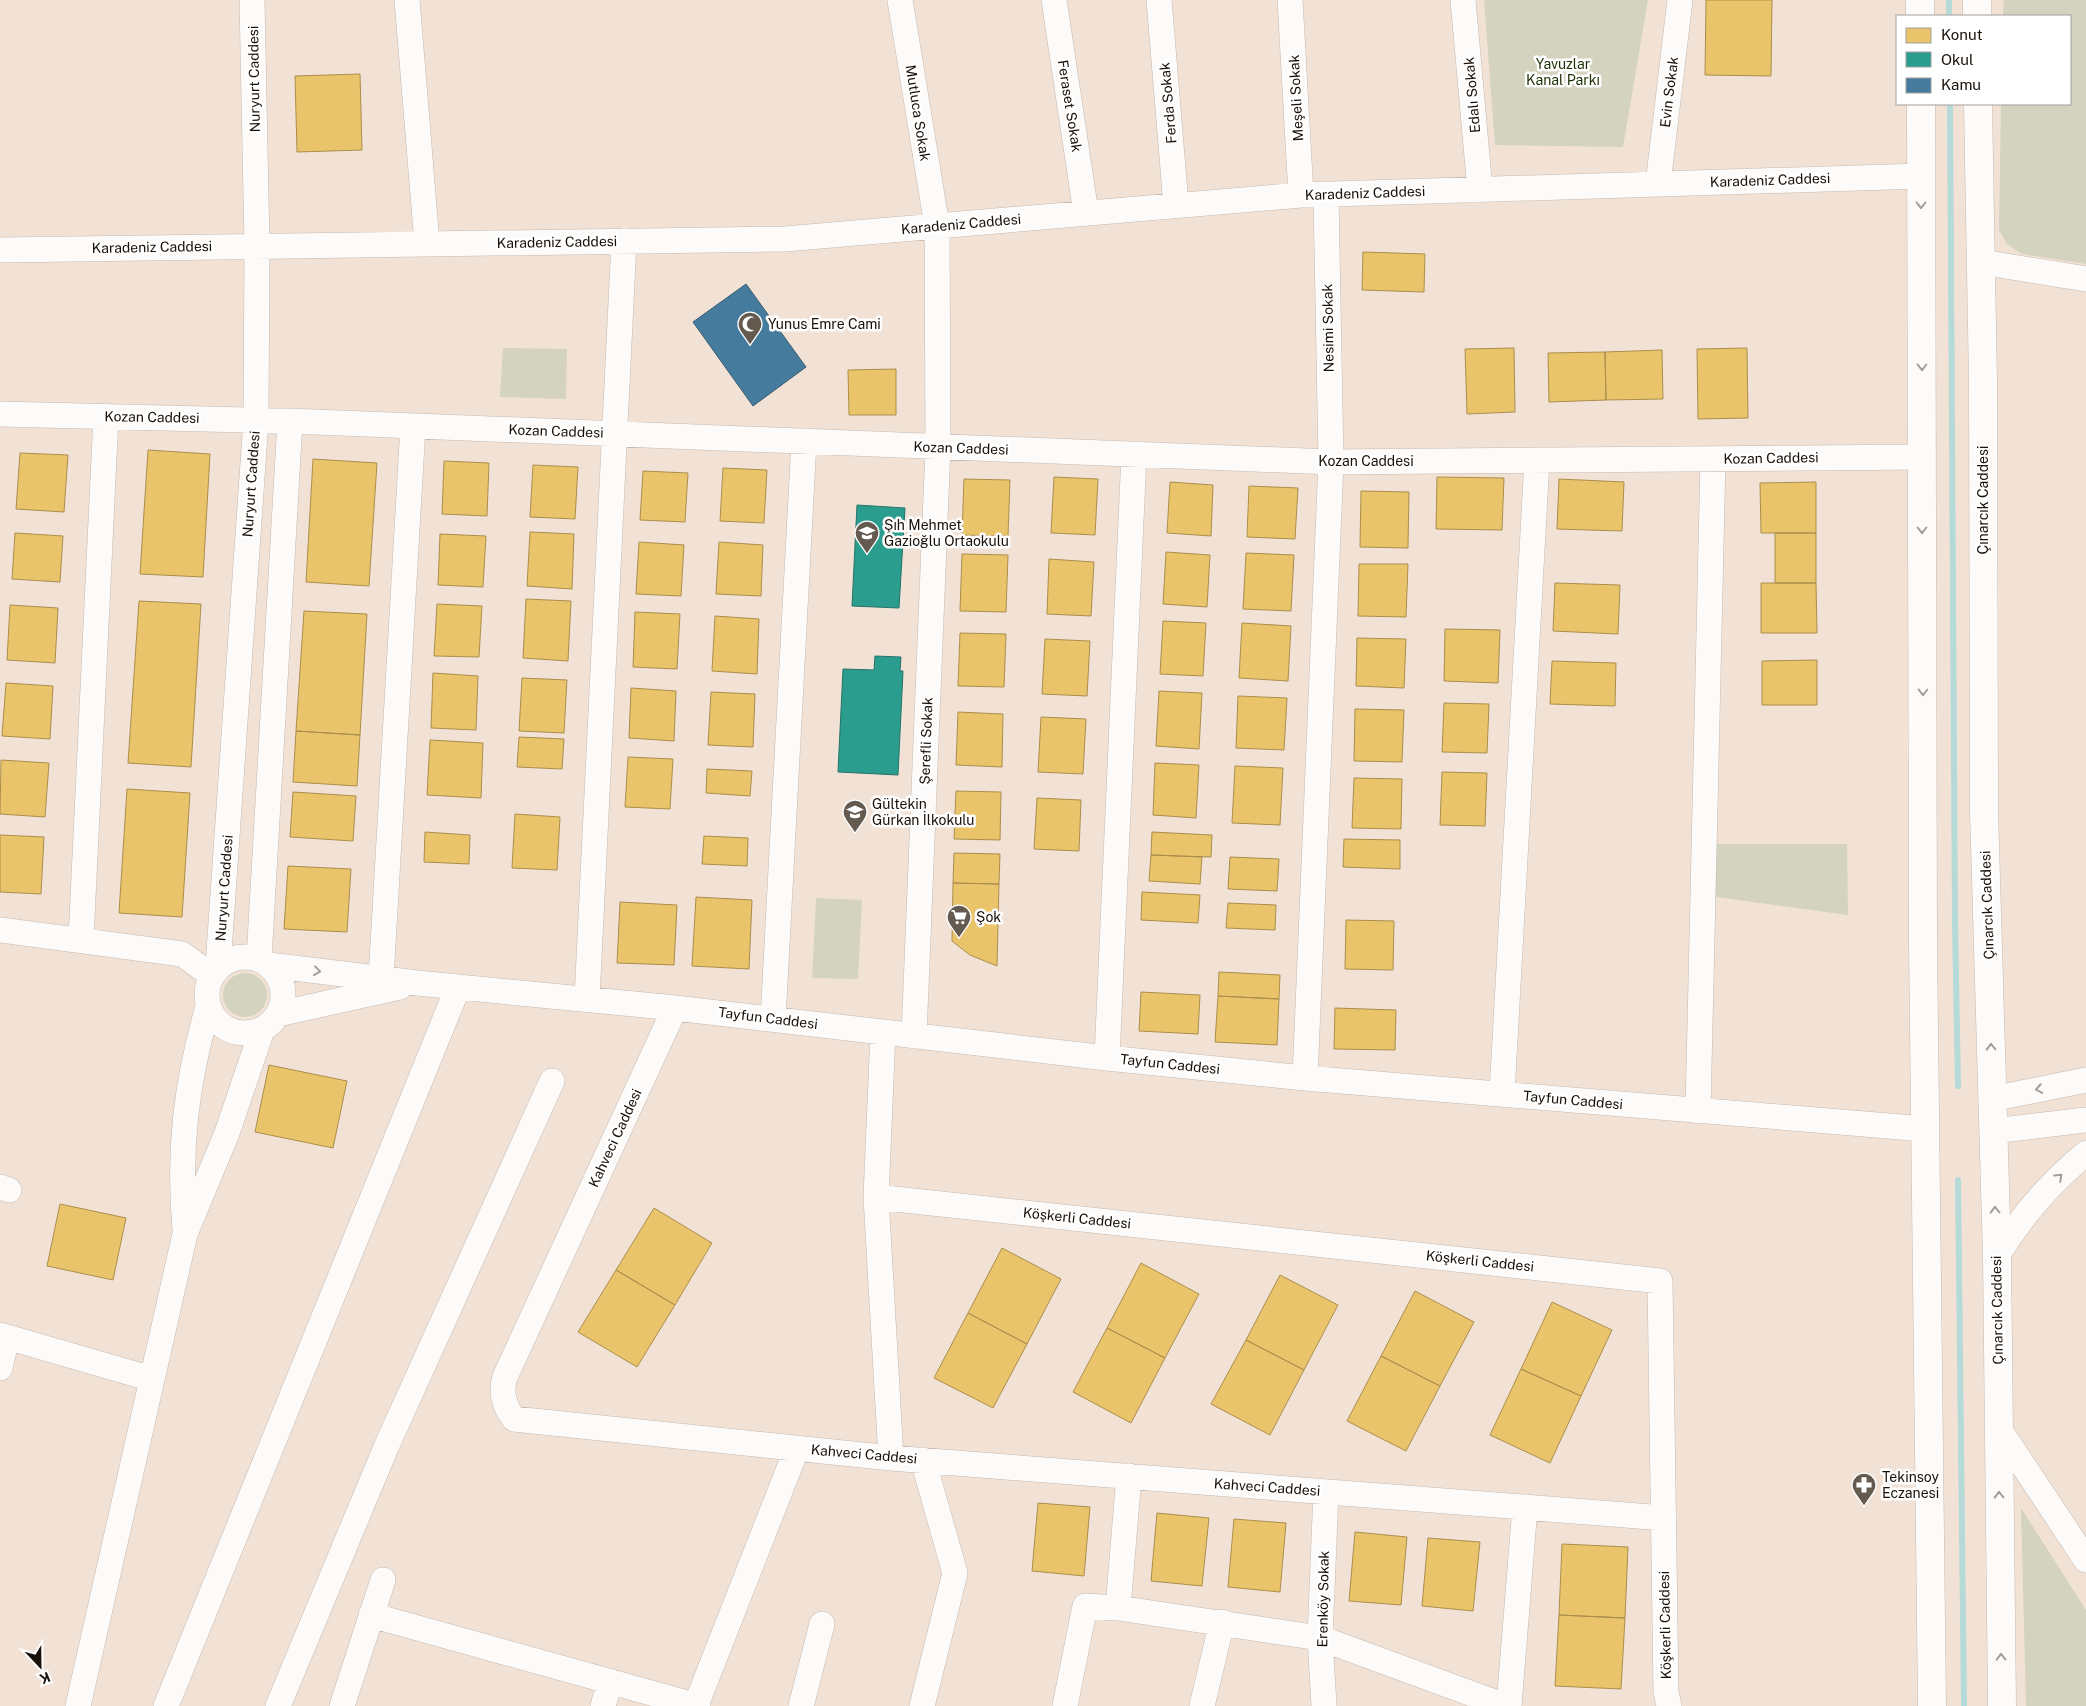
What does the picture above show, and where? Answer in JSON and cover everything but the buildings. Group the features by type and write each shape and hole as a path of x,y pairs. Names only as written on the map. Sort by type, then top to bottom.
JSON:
{"main road":[{"path":"1920,0 1920,15"},
{"path":"1977,0 1977,15"},
{"path":"1921,105 1925,1129 1932,1706"},
{"name":"Çınarcık Caddesi","path":"1978,105 1981,262 1984,810 1997,1256 2002,1706"}],"street":[{"name":"Nuryurt Caddesi","path":"215,971 256,420 257,246 252,0"},
{"path":"407,0 427,243"},
{"name":"Mutluca Sokak","path":"900,0 937,226 938,447"},
{"name":"Feraset Sokak","path":"1054,0 1086,213"},
{"name":"Ferda Sokak","path":"1159,0 1176,205"},
{"name":"Meşeli Sokak","path":"1290,0 1301,195"},
{"name":"Edalı Sokak","path":"1463,0 1480,190"},
{"name":"Evin Sokak","path":"1658,184 1680,0"},
{"name":"Karadeniz Caddesi","path":"0,250 785,239 1301,195 1921,176"},
{"name":"Nesimi Sokak","path":"1305,1078 1330,462 1326,195"},
{"path":"587,999 624,241"},
{"path":"1981,262 2086,279"},
{"name":"Kozan Caddesi","path":"0,414 290,421 1330,462 1922,457"},
{"path":"81,940 106,416"},
{"path":"264,962 290,421"},
{"path":"381,979 413,426"},
{"path":"773,1019 804,441"},
{"name":"Şerefli Sokak","path":"914,1036 938,447"},
{"path":"1107,1058 1134,454"},
{"path":"1698,1110 1713,459"},
{"path":"1502,1094 1537,460"},
{"path":"0,930 182,954 215,971"},
{"path":"78,1706 185,1234 270,1022 282,1004 284,993 282,983 264,962 249,956 238,957 215,971 206,996 208,1008 189,1081 184,1119 182,1186 185,1234"},
{"name":"Tayfun Caddesi","path":"264,962 381,979 675,1008 1107,1058 1305,1078 1925,1129"},
{"path":"208,1008 217,1021 230,1031 252,1033 270,1022 417,983"},
{"path":"166,1706 458,987"},
{"name":"Kahveci Caddesi","path":"675,1008 505,1377 503,1385 504,1400 514,1419 891,1458 1664,1518"},
{"path":"883,1032 876,1196 891,1458"},
{"path":"1992,1099 2086,1080"},
{"path":"278,1706 387,1445 552,1081"},
{"path":"1993,1131 2086,1120"},
{"path":"1997,1256 2026,1212 2043,1192 2086,1153"},
{"name":"Köşkerli Caddesi","path":"876,1196 1660,1281 1666,1692 1669,1706"},
{"path":"0,1368 4,1336 152,1379"},
{"path":"1999,1429 2077,1527 2086,1560"},
{"path":"371,1615 697,1706 798,1448"},
{"path":"922,1706 955,1573 923,1460"},
{"path":"1118,1608 1129,1476"},
{"name":"Erenköy Sokak","path":"1324,1706 1320,1638 1326,1492"},
{"path":"1509,1706 1525,1507"},
{"path":"342,1706 383,1580"},
{"path":"1065,1706 1085,1606 1118,1608 1222,1622 1320,1638 1481,1702 1505,1706"},
{"path":"1202,1706 1222,1622"},
{"path":"801,1706 822,1624"},
{"path":"603,1706 610,1681"}],"green space":[{"name":"Yavuzlar Kanal Parkı","path":"1484,0 1648,0 1623,147 1495,145"},
{"path":"2004,0 2086,0 2086,264 2022,254 2007,244 1999,230 2001,105 2071,105 2071,15 2003,15"},
{"path":"503,348 567,349 566,399 500,397"},
{"path":"1710,844 1847,844 1848,915 1709,896"},
{"path":"816,898 862,900 858,979 812,978"},
{"path":"245,973 257,977 263,983 267,995 263,1007 257,1013 245,1017 233,1013 227,1007 223,995 227,983 233,977"},
{"path":"2021,1508 2086,1610 2086,1706 2026,1706"}],"waterway":[{"path":"1949,0 1949,15"},
{"path":"1950,105 1955,923 1958,1086"},
{"path":"1958,1180 1964,1706"}],"place":[{"name":"Yunus Emre Cami","path":"750,345"},
{"name":"Şıh Mehmet Gazioğlu Ortaokulu","path":"867,554"},
{"name":"Gültekin Gürkan İlkokulu","path":"855,833"},
{"name":"Şok","path":"959,938"},
{"name":"Tekinsoy Eczanesi","path":"1864,1506"}]}
